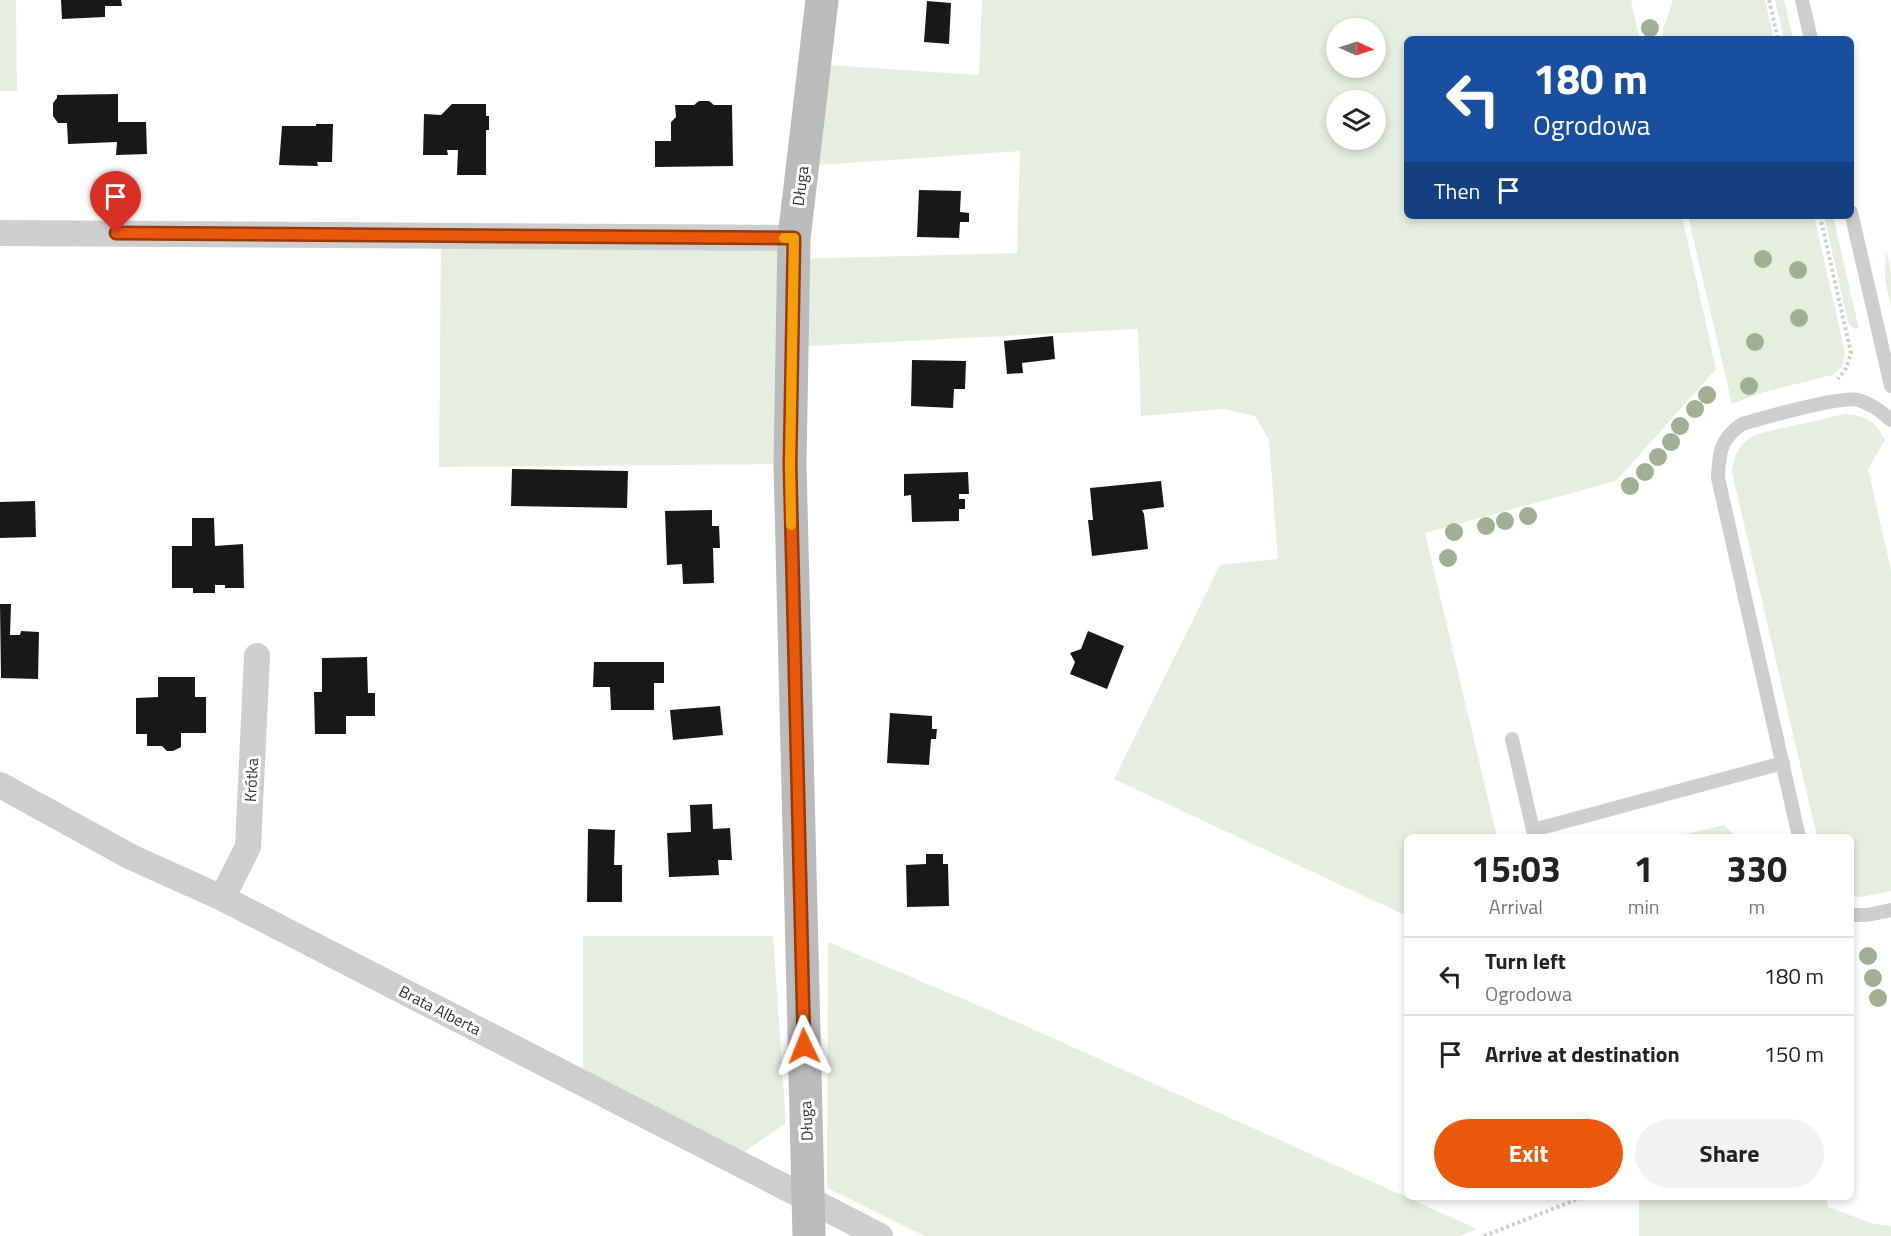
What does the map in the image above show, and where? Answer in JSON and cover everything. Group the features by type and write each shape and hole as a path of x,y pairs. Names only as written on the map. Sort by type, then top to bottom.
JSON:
{"street":[{"name":"Długa","path":"808,1236 790,464 794,238 822,0"},
{"path":"0,232 794,238"},
{"name":"Krótka","path":"222,898 248,847 256,656"},
{"name":"Brata Alberta","path":"0,785 131,857 222,898 880,1236"}],"lane":[{"path":"1802,0 1810,36"},
{"path":"1853,219 1891,386"},
{"path":"1798,834 1718,478 1721,449 1729,433 1742,424 1840,400 1857,400 1891,420"},
{"path":"1512,739 1533,830 1783,763"},
{"path":"1854,915 1868,915 1891,910"}],"path":[{"path":"1769,0 1777,36"},
{"path":"1821,219 1851,353 1846,368 1831,384"},
{"path":"1484,1236 1575,1200"}],"green space":[{"path":"0,0 16,0 17,91 0,91"},
{"path":"982,0 1633,0 1631,3 1639,36 1404,36 1404,219 1683,219 1716,369 1616,481 1425,533 1496,834 1404,834 1404,915 1114,779 1220,565 1278,559 1269,440 1255,416 1224,409 1141,416 1138,329 792,347 790,464 439,467 441,236 794,238 794,259 1017,253 1020,151 802,166 814,64 979,75"},
{"path":"1673,0 1765,0 1773,36 1663,36 1663,29"},
{"path":"1775,0 1784,0 1792,36 1783,36"},
{"path":"1689,219 1815,219 1845,352 1842,367 1832,375 1764,392 1732,404"},
{"path":"1825,219 1834,219 1859,329 1853,328 1848,323"},
{"path":"1886,249 1891,273 1891,307 1885,279"},
{"path":"1845,414 1869,420 1885,440 1868,469 1891,570 1891,891 1854,896 1854,834 1816,834 1732,472 1739,449 1757,434"},
{"path":"1724,825 1733,834 1686,834"},
{"path":"583,936 773,936 786,1123 743,1153 583,1072"},
{"path":"828,942 1008,1018 1404,1196 1404,1200 1413,1200 1477,1229 1459,1236 925,1236 827,1188"},
{"path":"1639,1200 1827,1200 1828,1207 1874,1224 1891,1226 1891,1236 1639,1236"}],"building":[{"path":"61,0 121,0 122,6 105,6 105,17 62,19"},
{"path":"927,1 951,3 949,44 924,42"},
{"path":"118,94 118,122 146,122 147,154 116,155 117,142 68,144 67,123 58,123 53,116 53,103 57,95"},
{"path":"699,101 709,101 714,105 732,105 733,166 655,167 655,141 671,141 671,122 676,117 675,105 694,105"},
{"path":"452,104 486,104 489,130 486,130 486,175 457,175 458,150 447,150 448,155 423,155 424,114 441,115"},
{"path":"316,124 333,124 332,162 317,162 318,166 279,165 282,126 316,126"},
{"path":"919,190 961,191 960,212 969,213 969,222 960,222 959,238 917,237"},
{"path":"1053,336 1055,359 1022,363 1023,373 1007,374 1004,341"},
{"path":"912,360 966,361 965,389 954,389 953,408 911,406"},
{"path":"512,469 628,471 627,508 511,506"},
{"path":"968,472 969,494 959,494 959,499 965,499 965,509 959,509 959,521 912,522 911,495 904,496 904,474"},
{"path":"1161,481 1164,507 1142,510 1148,549 1092,556 1088,520 1093,520 1090,488"},
{"path":"35,501 36,537 0,538 0,502"},
{"path":"712,510 712,526 719,526 720,548 713,548 714,583 683,584 682,564 667,565 665,511"},
{"path":"192,518 214,518 215,546 243,544 244,588 225,588 225,585 215,585 215,593 193,593 193,588 172,588 172,546 192,546"},
{"path":"0,604 11,604 10,635 20,635 21,631 39,632 38,679 1,678"},
{"path":"1088,631 1124,646 1107,689 1070,674 1075,662 1070,653 1081,649"},
{"path":"367,657 368,693 375,693 375,716 346,716 346,734 315,734 314,692 322,692 322,658"},
{"path":"594,662 664,662 664,683 654,683 654,710 611,710 610,687 593,687"},
{"path":"158,677 195,677 195,697 206,697 206,733 181,733 181,747 173,751 167,751 162,746 147,746 147,734 136,734 136,698 158,697"},
{"path":"720,706 723,735 673,740 670,710"},
{"path":"890,713 932,716 932,729 937,729 936,739 931,739 929,765 887,763"},
{"path":"712,804 713,829 730,828 732,860 718,860 719,875 669,877 667,833 691,832 690,805"},
{"path":"588,829 615,830 614,865 622,865 622,902 587,902"},
{"path":"926,854 943,854 943,864 948,864 949,906 907,907 906,865 926,864"}],"slow traffic":[{"path":"784,238 794,238 791,525"}],"route":[{"path":"116,233 794,238 790,464 804,1046"}]}
